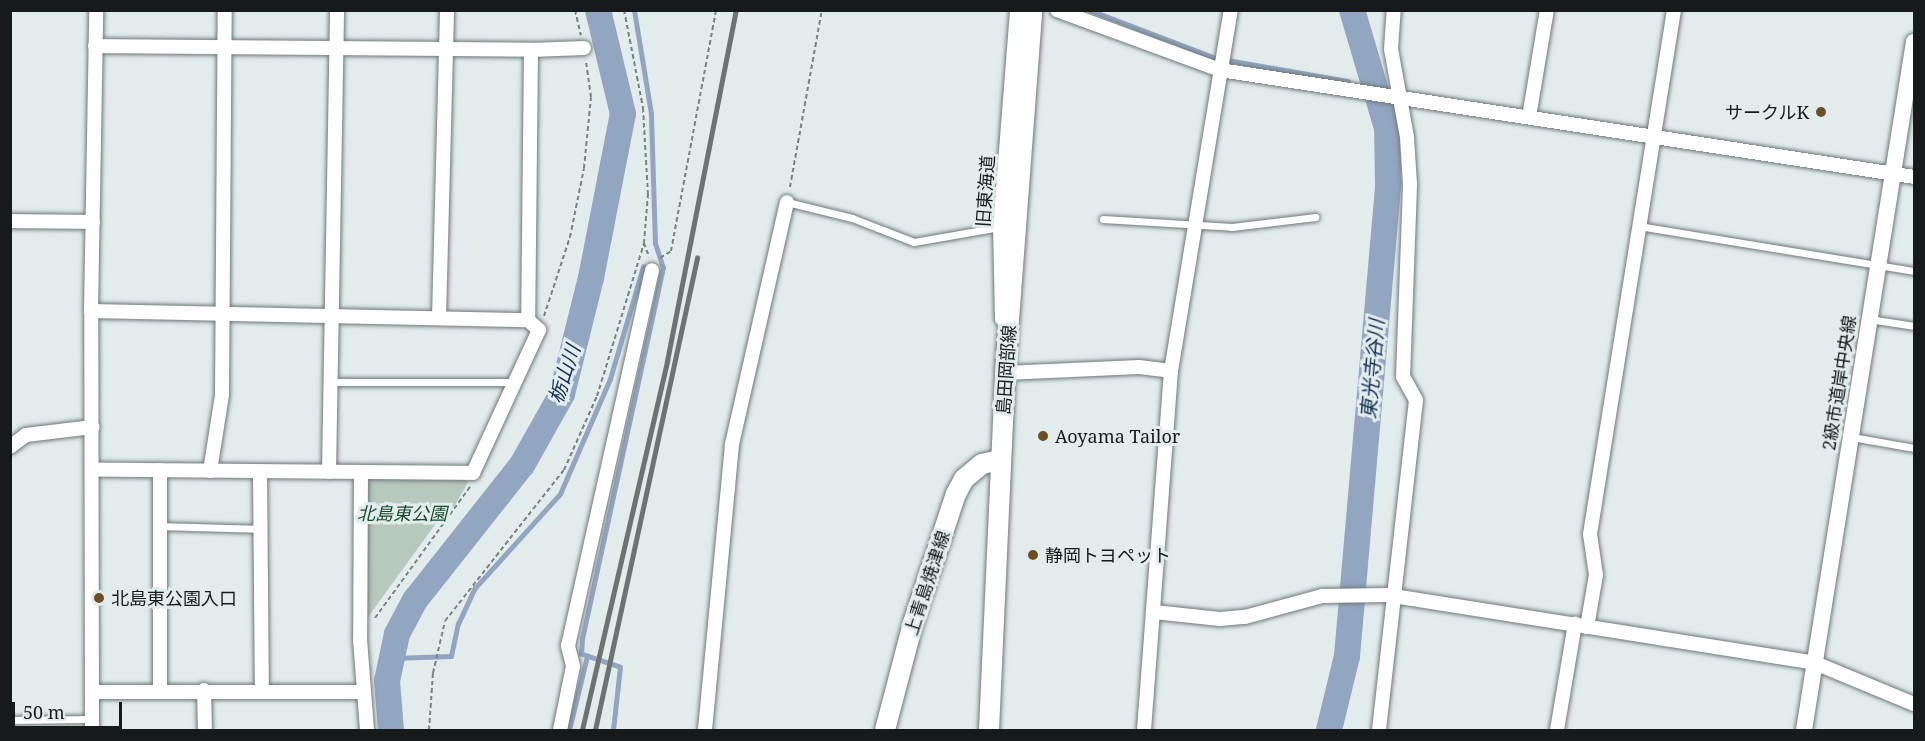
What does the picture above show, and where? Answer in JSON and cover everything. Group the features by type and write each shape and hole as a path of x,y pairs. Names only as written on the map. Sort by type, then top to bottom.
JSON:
{"main road":[{"name":"島田岡部線","path":"989,730 1005,373 1032,10"},
{"name":"上青島焼津線","path":"885,730 910,633 956,494 964,478 982,464 1000,460"}],"street":[{"path":"92,725 91,311 96,10"},
{"path":"210,471 222,395 225,10"},
{"path":"329,472 337,10"},
{"path":"439,318 447,10"},
{"name":"旧東海道","path":"1005,373 1000,227 1017,10"},
{"path":"1057,10 1220,70 1914,177"},
{"path":"1144,730 1171,371 1230,10"},
{"path":"1379,730 1390,596 1416,400 1403,377 1410,184 1391,49 1394,10"},
{"path":"1529,117 1547,10"},
{"path":"1557,730 1581,626 1596,575 1590,534 1674,10"},
{"name":"2級市道岸中央線","path":"1804,730 1914,42"},
{"path":"95,46 531,50 585,48"},
{"path":"528,320 531,50"},
{"path":"705,730 732,444 787,202"},
{"path":"10,221 93,222"},
{"path":"560,730 573,666 568,646 652,267"},
{"path":"91,311 223,316 333,315 528,320 539,330 518,382 473,473 92,470"},
{"path":"1005,373 1139,367 1171,371"},
{"path":"10,447 26,435 93,428"},
{"path":"160,470 160,691"},
{"path":"260,472 262,691"},
{"path":"361,473 360,639 367,730"},
{"path":"1154,612 1220,619 1245,617 1322,596 1390,596 1815,663 1914,704"},
{"path":"92,692 204,690 363,692"},
{"path":"204,690 205,730"}],"lane":[{"path":"787,202 852,218 914,242 1000,227"},
{"path":"1103,219 1195,225 1271,225 1315,217"},
{"path":"1639,226 1914,271"},
{"path":"1869,319 1914,326"},
{"path":"331,382 518,382"},
{"path":"1851,437 1914,448"},
{"path":"160,526 261,529"},
{"path":"10,720 92,725"}],"path":[{"path":"539,330 570,237 584,168 591,98 585,48 575,10"},
{"path":"430,730 433,673 445,621 564,470 597,396 644,243 648,194 643,108 624,10"},
{"path":"644,243 652,267 671,251 716,10"},
{"path":"787,202 822,10"},
{"path":"360,639 459,505 473,473"}],"green space":[{"name":"北島東公園","path":"373,478 463,478 468,482 455,505 437,522 368,617 367,484"}],"waterway":[{"name":"栃山川","path":"391,730 387,681 397,634 416,599 522,465 562,394 591,278 623,114 598,10"},
{"path":"613,730 620,667 581,654 582,639 663,268 655,244 651,114 634,10"},
{"path":"1090,10 1216,58 1348,81"},
{"name":"東光寺谷川","path":"1329,730 1347,656 1388,183 1387,128 1352,10"},
{"path":"392,658 451,656 458,624 475,588 560,494 610,379 643,267"},
{"path":"569,730 587,656"}],"railway":[{"path":"582,730 667,361 736,10"},
{"path":"595,730 697,258"}],"place":[{"name":"サークルK","path":"1821,112"},
{"name":"Aoyama Tailor","path":"1043,436"},
{"name":"静岡トヨペット","path":"1033,555"},
{"name":"北島東公園入口","path":"99,598"}]}
